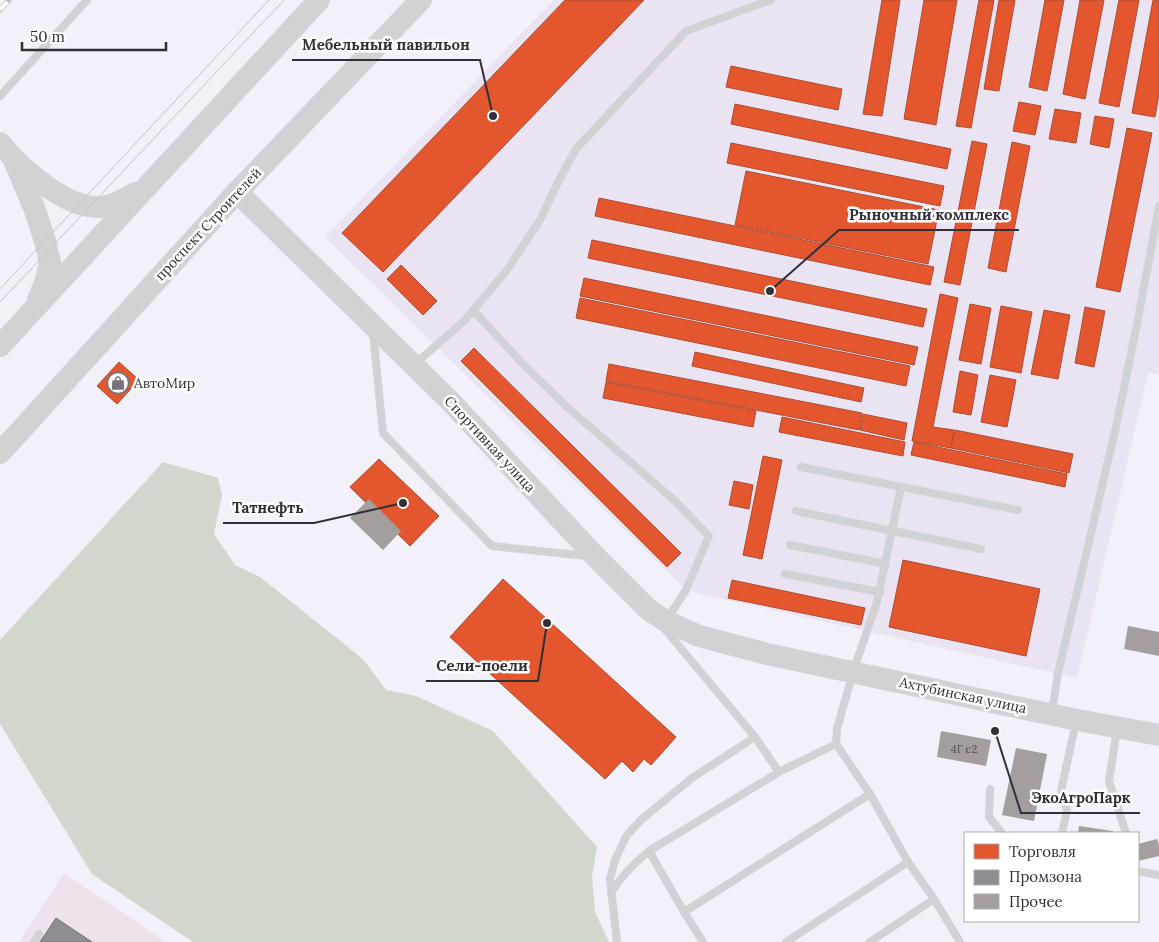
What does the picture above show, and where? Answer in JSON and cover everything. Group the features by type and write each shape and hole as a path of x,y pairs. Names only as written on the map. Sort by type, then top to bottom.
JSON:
{"street":[{"path":"0,346 319,0"},
{"name":"проспект Строителей","path":"0,453 237,192 421,0"},
{"path":"7,151 51,189 78,205 106,206 124,199 149,184"},
{"path":"7,151 35,210 50,262 46,280 33,311"},
{"name":"Спортивная улица","path":"237,192 449,400 596,557 658,615 699,636 767,654"},
{"name":"Ахтубинская улица","path":"767,654 1077,720 1159,735"}],"lane":[{"path":"0,96 87,0"},
{"path":"413,365 437,346 473,310 507,270 534,229 576,149 686,31 771,0"},
{"path":"1052,714 1058,673 1116,427 1159,206"},
{"path":"473,310 523,364 566,406 674,500 709,536 686,590 658,615 756,738 778,772"},
{"path":"373,326 383,433 492,546 596,557"},
{"path":"801,467 1018,510"},
{"path":"901,487 880,592 853,672 837,729 836,744 870,794 908,862 934,899 960,942"},
{"path":"796,511 981,549"},
{"path":"790,545 886,564"},
{"path":"785,574 880,592"},
{"path":"1062,832 1067,810 1061,792 1077,720"},
{"path":"1117,727 1109,781 1126,832"},
{"path":"617,942 610,895 610,879 612,869 627,836 642,819 692,778 756,738"},
{"path":"610,895 619,879 633,864 649,852 778,772 836,744"},
{"path":"990,789 989,817 1001,832"},
{"path":"684,912 870,794"},
{"path":"649,852 703,942"},
{"path":"786,942 908,862"},
{"path":"1139,871 1159,875"},
{"path":"870,942 934,899"},
{"path":"34,942 39,934"}],"shaded area":[{"path":"554,0 1159,0 1159,374 1148,373 1077,678 686,590 325,237"},
{"path":"163,462 218,478 222,495 214,534 235,565 260,577 363,659 386,690 416,696 493,731 597,847 592,876 595,912 609,942 193,942 92,874 0,724 0,640"},
{"path":"64,873 166,942 19,942"}],"building: Торговля":[{"path":"565,0 644,0 383,272 342,233"},
{"path":"882,0 900,0 882,116 863,114"},
{"path":"924,0 957,0 936,125 904,119"},
{"path":"979,0 994,0 971,128 956,126"},
{"path":"999,0 1015,0 999,91 984,89"},
{"path":"1045,0 1064,0 1047,91 1029,87"},
{"path":"1080,0 1104,0 1085,99 1063,94"},
{"path":"1119,0 1139,0 1119,107 1099,103"},
{"path":"1153,0 1159,0 1159,94 1155,117 1132,113"},
{"path":"731,66 842,89 838,110 726,87"},
{"path":"1019,102 1041,106 1035,135 1013,131"},
{"path":"735,104 951,149 947,169 731,124"},
{"path":"1055,109 1081,113 1076,143 1049,139"},
{"path":"1095,116 1114,119 1109,148 1090,144"},
{"path":"1127,128 1152,133 1120,292 1096,287"},
{"path":"972,141 987,144 960,285 944,282"},
{"path":"1012,142 1030,146 1006,272 988,268"},
{"path":"731,143 944,186 940,206 727,163"},
{"path":"746,171 939,210 928,264 735,225"},
{"path":"599,198 934,267 930,285 595,216"},
{"path":"592,240 927,309 923,327 588,258"},
{"path":"401,265 437,301 423,315 387,279"},
{"path":"584,278 918,347 914,365 580,296"},
{"path":"940,294 958,298 933,427 954,430 951,448 912,441"},
{"path":"580,298 910,366 906,386 576,318"},
{"path":"970,304 991,308 981,364 959,360"},
{"path":"1001,306 1032,312 1021,373 990,367"},
{"path":"1085,307 1105,311 1094,367 1075,363"},
{"path":"1044,310 1070,315 1058,379 1031,374"},
{"path":"474,348 681,553 667,567 461,361"},
{"path":"695,352 864,388 861,402 692,366"},
{"name":"АвтоМир","path":"119,362 139,380 117,404 97,386"},
{"path":"609,364 862,413 859,430 606,381"},
{"path":"960,371 978,375 971,415 953,412"},
{"path":"990,375 1016,380 1007,427 981,422"},
{"path":"606,382 756,411 753,427 603,398"},
{"path":"863,414 907,423 904,440 860,430"},
{"path":"782,417 905,442 903,456 779,432"},
{"path":"955,430 1073,454 1069,473 951,448"},
{"path":"914,442 1067,474 1065,487 911,455"},
{"path":"763,456 782,460 762,559 743,555"},
{"path":"379,459 439,516 410,546 350,487"},
{"path":"734,481 753,485 749,509 729,505"},
{"path":"903,560 1040,589 1026,656 889,627"},
{"path":"503,579 676,737 651,765 644,759 633,772 622,761 605,779 450,637"},
{"path":"732,580 865,608 861,625 728,598"}],"building: Промзона":[{"path":"56,918 92,942 40,942"}],"building: Прочее":[{"path":"369,499 401,531 383,550 350,518"},
{"path":"1128,626 1159,632 1159,656 1124,649"},
{"path":"941,731 991,740 986,766 937,757"},
{"path":"1016,748 1047,754 1034,821 1002,815"},
{"path":"1079,826 1113,831 1113,832 1078,832"},
{"path":"1157,839 1159,856 1139,861 1139,844"}],"tram line":[{"path":"0,289 269,0"},
{"path":"0,302 284,0"}],"railway":[{"path":"0,10 9,0"}],"place":[{"name":"Мебельный павильон","path":"493,116"},
{"name":"Рыночный комплекс","path":"770,291"},
{"name":"АвтоМир","path":"118,383"},
{"name":"Татнефть","path":"403,503"},
{"name":"Сели-поели","path":"547,623"},
{"name":"ЭкоАгроПарк","path":"995,731"}]}
